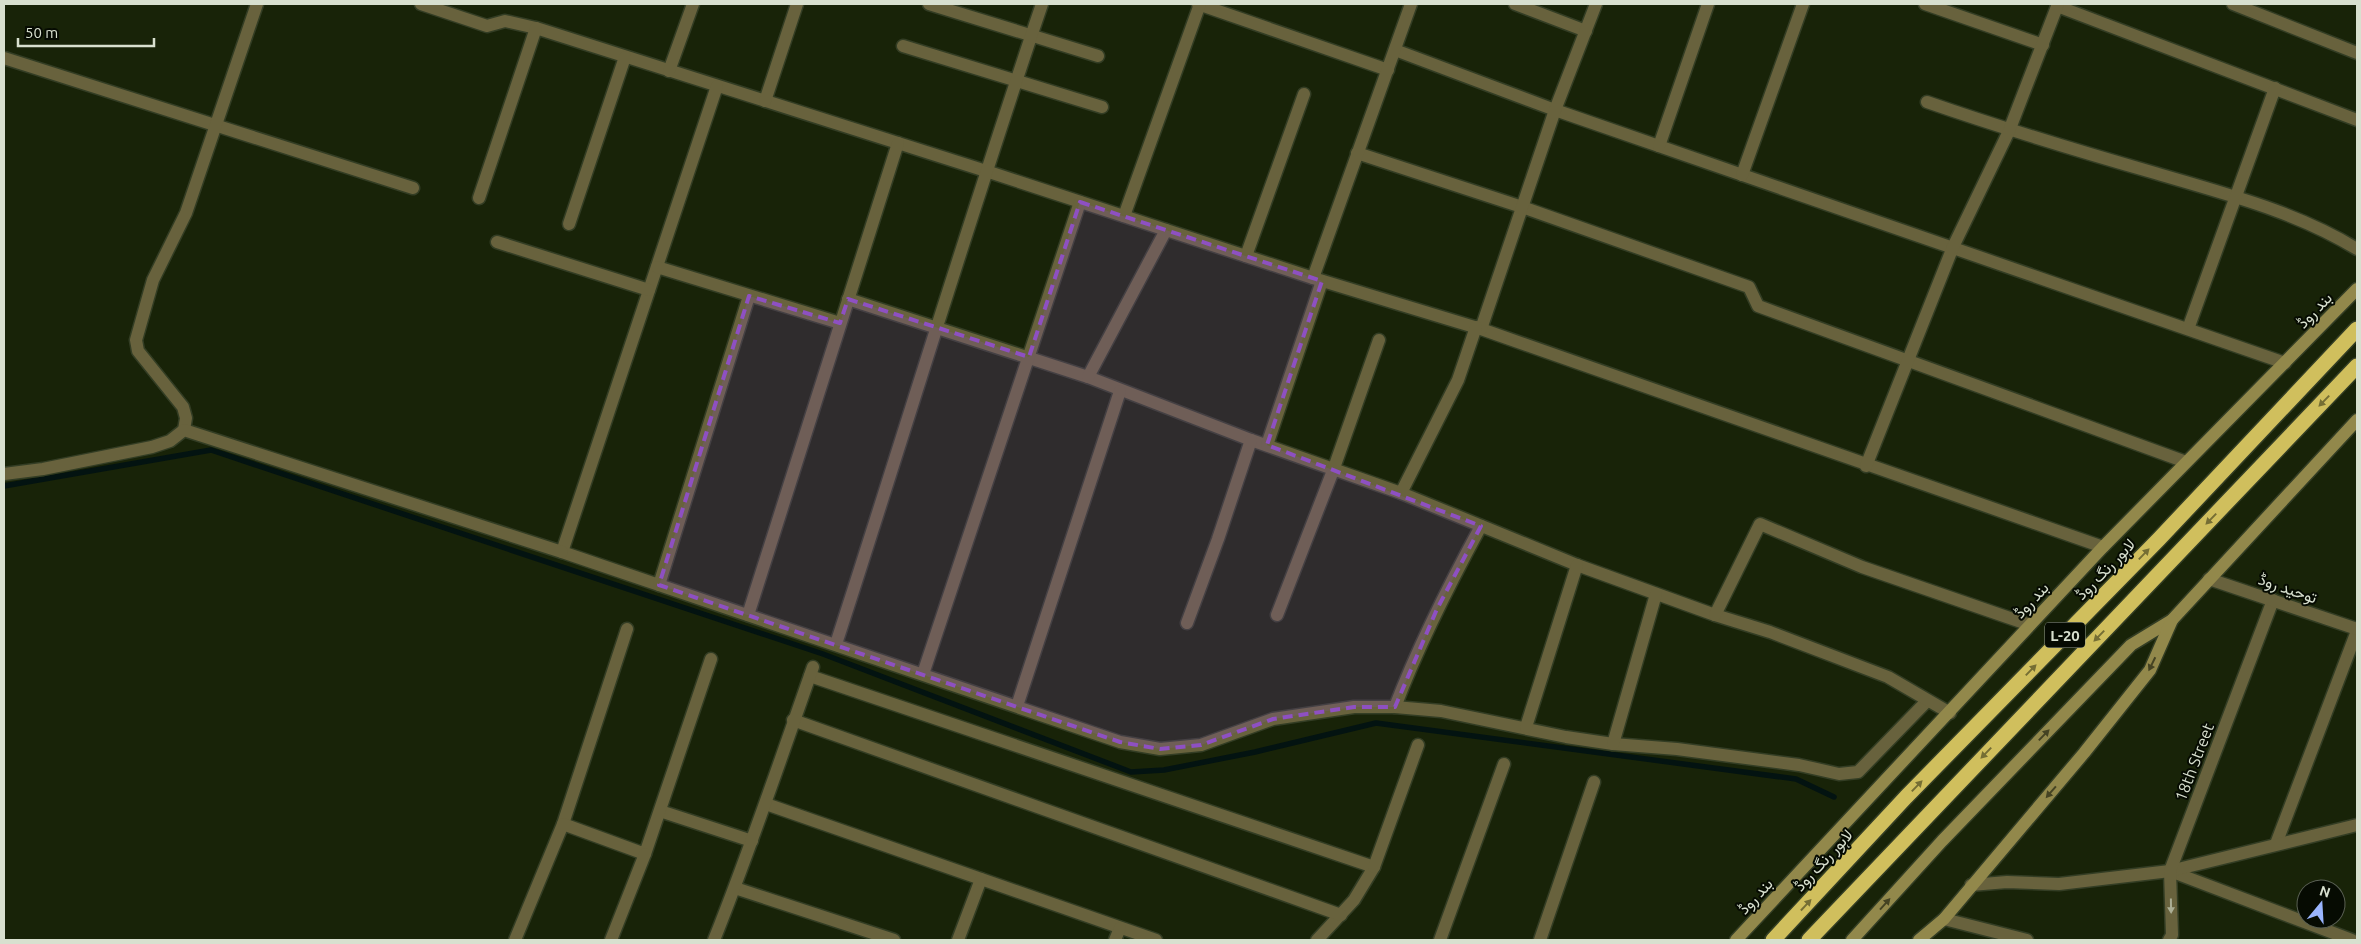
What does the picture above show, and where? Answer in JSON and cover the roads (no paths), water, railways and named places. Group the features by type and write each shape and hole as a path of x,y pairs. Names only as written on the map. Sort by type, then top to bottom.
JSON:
{"highway":[{"name":"لاہور رنگ روڈ","path":"1772,940 1906,797 2159,540 2357,329"},
{"name":"L-20","path":"1809,940 2357,366"}],"main road":[{"name":"بند روڈ","path":"1736,940 2103,547 2357,289"},
{"path":"1852,940 1942,841 2131,645 2172,620 2357,420"},
{"path":"1919,940 1944,919 1971,884 2084,754 2150,670 2172,620"}],"street":[{"path":"4,474 43,469 152,447 170,441 184,430 186,418 183,407 138,351 136,340 153,280 186,213 218,125 257,4"},
{"path":"421,4 487,26 505,21 536,28 986,170 1317,280 1478,328 1866,466 2103,547"},
{"path":"669,71 693,4"},
{"path":"766,101 797,4"},
{"path":"929,4 1098,56"},
{"path":"836,644 938,327 986,170 1042,4"},
{"path":"1124,216 1200,4 1388,70"},
{"path":"1267,445 1358,153 1411,4"},
{"path":"1515,4 1586,31"},
{"path":"1401,493 1458,380 1522,207 1555,110 1596,4"},
{"path":"1659,146 1708,4"},
{"path":"1742,174 1803,4"},
{"path":"1925,4 2043,45"},
{"path":"2233,4 2357,53"},
{"path":"1866,466 1953,247 2009,131 2057,5 2357,120"},
{"path":"479,198 536,28"},
{"path":"903,46 1102,107"},
{"path":"1395,50 1555,110 2285,363"},
{"path":"569,224 625,57"},
{"path":"4,58 413,188"},
{"path":"562,552 717,86"},
{"path":"2188,329 2276,88"},
{"path":"1246,256 1304,94"},
{"path":"1927,102 2009,131 2294,216 2357,249"},
{"path":"748,615 898,143"},
{"path":"1358,153 1522,207 1749,287 1758,306 2186,462"},
{"path":"923,674 1080,202"},
{"path":"1088,377 1166,230"},
{"path":"497,242 649,290"},
{"path":"657,267 840,323"},
{"path":"659,585 749,296"},
{"path":"848,298 1088,377 1120,391 1251,440 1401,493 1577,566 1770,632 1888,677 1927,702 1950,713"},
{"path":"1277,615 1334,468 1379,340"},
{"path":"1017,706 1120,391"},
{"path":"184,430 562,552 1120,742 1160,749 1201,745 1273,719 1354,707 1395,707 1441,711 1526,727 1566,737 1612,744 1686,750 1799,765 1839,774 1858,772 1927,702"},
{"path":"1187,623 1218,539 1251,440"},
{"path":"1715,614 1760,524 1862,567 2030,625"},
{"path":"1395,707 1412,662 1480,526"},
{"path":"1526,727 1577,566"},
{"name":"توحید روڈ","path":"2209,579 2357,630"},
{"path":"1612,744 1656,594"},
{"name":"18th Street","path":"2170,940 2172,935 2170,871 2273,600"},
{"path":"515,940 563,824 627,628"},
{"path":"2276,844 2357,630"},
{"path":"611,940 645,854 711,659"},
{"path":"714,940 766,804 793,720 812,671 1374,867"},
{"path":"793,720 1342,915"},
{"path":"1317,940 1354,900 1374,867 1418,744"},
{"path":"1440,940 1504,764"},
{"path":"1540,940 1594,782"},
{"path":"766,804 1156,940"},
{"path":"660,811 752,841"},
{"path":"563,824 645,854"},
{"path":"1971,884 2007,882 2059,884 2170,871 2357,825"},
{"path":"2170,871 2353,940 2357,928"},
{"path":"958,940 981,879"},
{"path":"735,888 894,940"},
{"path":"1944,919 2028,940"},
{"path":"1115,940 1120,928"}],"waterway":[{"path":"4,486 211,450 823,654 1131,772 1164,770 1255,752 1376,723 1796,779 1834,797"}]}
